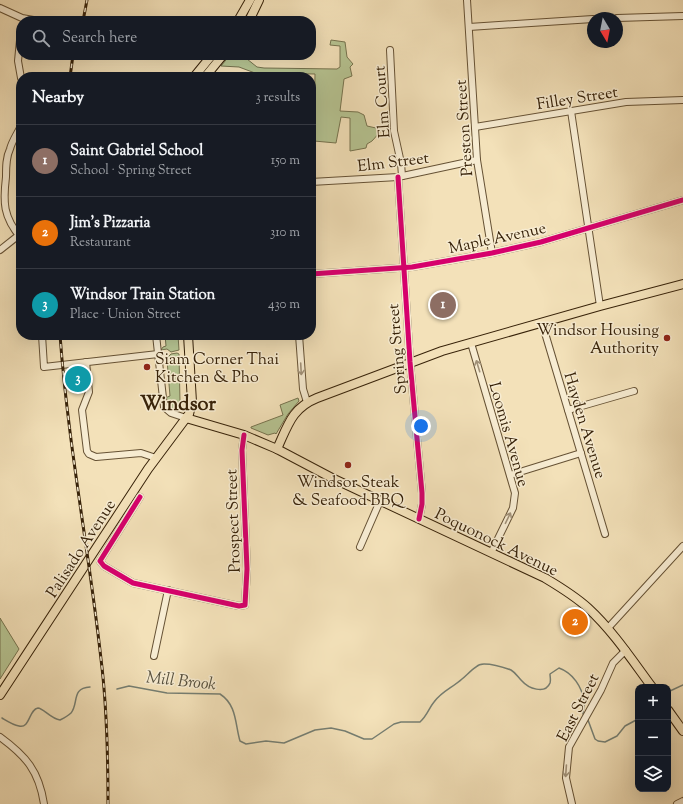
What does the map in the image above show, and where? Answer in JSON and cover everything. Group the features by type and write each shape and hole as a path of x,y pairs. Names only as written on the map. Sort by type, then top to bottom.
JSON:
{"main road":[{"path":"241,16 250,0"},
{"path":"251,16 259,0"},
{"path":"197,72 205,60"},
{"path":"209,72 219,60"},
{"path":"277,449 293,416 307,402 410,362 470,343 683,284"},
{"name":"Palisado Avenue","path":"0,695 156,458 191,411 192,402 188,340"},
{"name":"Poquonock Avenue","path":"186,418 244,435 277,449 332,478 545,578 568,592 588,608 608,628 626,650 650,684"},
{"path":"671,714 683,731"}],"street":[{"name":"Preston Street","path":"467,0 477,160 492,253"},
{"path":"0,8 16,16"},
{"path":"623,18 683,16"},
{"path":"469,27 587,19"},
{"name":"Elm Court","path":"390,50 394,131 401,163 400,176"},
{"path":"18,60 20,72"},
{"path":"211,60 215,65"},
{"name":"Filley Street","path":"475,126 626,102 683,100"},
{"path":"571,111 600,306"},
{"path":"16,135 8,154 4,198 9,222 16,231"},
{"name":"Elm Street","path":"316,182 400,176 477,160"},
{"name":"Spring Street","path":"400,176 403,268 422,493 422,508 419,519"},
{"name":"Maple Avenue","path":"316,274 403,268 492,253 541,242 683,200"},
{"path":"0,250 16,239"},
{"name":"Hayden Avenue","path":"542,323 606,534"},
{"path":"42,340 44,367 158,354"},
{"path":"157,340 164,407 170,413 186,418"},
{"path":"299,340 303,389 307,402"},
{"name":"Loomis Avenue","path":"470,343 515,493 513,508 491,553"},
{"path":"86,362 89,392 82,410 87,451 89,454 96,456 141,453 156,458"},
{"path":"568,410 634,391"},
{"name":"Prospect Street","path":"168,590 239,606 246,605 247,569 242,450 244,435"},
{"path":"510,475 581,453"},
{"path":"140,497 100,561 104,566 133,583 168,590 154,656"},
{"path":"360,547 380,501"},
{"path":"608,628 683,546"},
{"name":"East Street","path":"572,804 566,778 569,747 601,690 613,664 626,650"},
{"path":"0,737 22,754 34,770 41,785 44,804"},
{"path":"677,804 683,801"}],"green space":[{"path":"331,40 345,42 347,57 353,64 350,67 352,76 344,79 340,111 358,112 364,115 367,126 381,131 372,141 367,144 366,148 350,151 350,118 341,117 336,143 316,141 316,72 252,72 239,67 221,66 226,60 248,60 257,67 264,68 337,69 340,67 340,46 330,45"},
{"path":"165,340 178,340 179,350 171,352 167,349 161,350 166,346"},
{"path":"177,353 179,354 180,402 179,406 175,410 169,407 165,400 165,398 170,396 167,360 163,360 162,358"},
{"path":"298,398 299,401 288,414 276,434 268,435 251,428 283,415 280,405"},
{"path":"0,618 19,649 0,679"}],"waterway":[{"name":"Mill Brook","path":"117,689 129,686 167,693 220,694 226,698 230,704 240,741 246,744 266,741 284,743 315,730 331,728 345,731 364,739 372,739 394,724 401,722 420,722 440,695 477,666 483,664 494,665 511,670 525,684 536,689 544,689 548,687 550,683 550,674 559,668 564,670 573,677 579,686 583,696 583,714"},
{"name":"Mill Brook","path":"671,691 683,685"},
{"name":"Mill Brook","path":"2,718 15,725 23,726 35,709 40,708 53,718 60,720 71,713 80,690 90,687"},
{"name":"Mill Brook","path":"588,720 595,739 605,742 617,736 625,726 636,720"}],"railway":[{"path":"84,16 87,0"},
{"path":"71,72 72,60"},
{"path":"60,340 73,457 96,619 105,695 108,804"}],"cycle path":[{"path":"398,177 410,362 422,493 422,504 419,519"},
{"path":"316,274 412,267 492,253 541,242 683,200"},
{"path":"140,497 100,561 104,566 133,583 239,606 245,605 247,569 242,450 244,435"}],"place":[{"name":"Saint Gabriel School","path":"443,305"},
{"name":"Windsor Housing Authority","path":"667,338"},
{"name":"Siam Corner Thai Kitchen & Pho","path":"147,367"},
{"name":"Windsor Train Station","path":"78,379"},
{"name":"Windsor Steak & Seafood BBQ","path":"348,465"},
{"name":"Jim's Pizzaria","path":"575,622"}],"district":[{"name":"Windsor","path":"178,403"}]}
